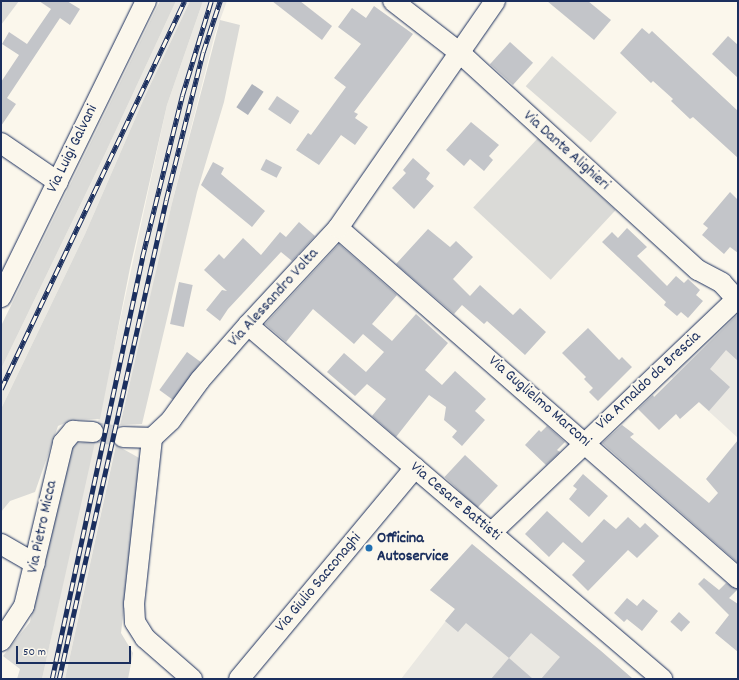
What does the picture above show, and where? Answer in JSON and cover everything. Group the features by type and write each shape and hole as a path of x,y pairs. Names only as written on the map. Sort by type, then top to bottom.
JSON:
{"street":[{"name":"Via Luigi Galvani","path":"1,297 146,1"},
{"name":"Via Dante Alighieri","path":"393,1 460,53 698,270 722,283 737,300"},
{"name":"Via Alessandro Volta","path":"152,438 171,420 200,380 248,325 338,228 495,1"},
{"path":"1,143 58,182"},
{"name":"Via Guglielmo Marconi","path":"338,228 738,578"},
{"name":"Via Arnaldo da Brescia","path":"492,532 584,442 737,300"},
{"name":"Via Cesare Battisti","path":"248,325 492,532 662,679"},
{"name":"Via Pietro Micca","path":"1,641 24,606 63,443 74,431 93,432"},
{"path":"123,437 152,438 134,604 135,622 145,638 192,679"},
{"name":"Via Giulio Sacconaghi","path":"239,679 415,468"},
{"path":"1,544 35,564"}],"shaded area":[{"path":"1,1 19,1 1,25"},
{"path":"160,1 176,1 104,156 1,369 1,326"},
{"path":"176,1 190,1 145,96 85,234 1,409 1,369 104,156"},
{"path":"190,1 203,1 167,105 130,268 100,419 72,420 58,426 35,492 10,501 1,512 1,409 85,234 145,96"},
{"path":"203,1 227,1 215,34 172,203 149,308 124,406 65,679 42,679 167,105"},
{"path":"220,20 240,25 224,102 197,192 142,424 120,425 172,203"},
{"path":"552,56 617,112 591,143 526,86"},
{"path":"252,84 264,92 248,115 236,107"},
{"path":"538,138 616,210 551,280 473,207"},
{"path":"735,314 738,317 738,438 669,375 678,370"},
{"path":"95,442 42,679 17,679 20,669 3,656 30,622 70,444"},
{"path":"116,445 141,459 121,633 133,653 128,679 65,679"},
{"path":"472,544 633,679 401,679 455,609 430,590"}],"building":[{"path":"39,1 67,1 80,9 70,25 60,18 7,98 16,104 1,126 1,82 19,55 2,44 9,32 27,44 51,9"},
{"path":"272,1 300,1 332,26 322,40"},
{"path":"547,1 588,1 611,20 594,40"},
{"path":"374,6 413,34 354,112 358,114 355,118 368,127 355,145 341,135 319,165 296,150 308,133 311,135 346,87 334,78 361,44 338,27 352,8 366,18"},
{"path":"642,28 649,34 652,31 738,111 738,158 693,117 690,119 671,101 673,99 653,81 651,83 620,53"},
{"path":"728,36 738,45 738,78 712,54"},
{"path":"510,42 533,63 513,85 490,64"},
{"path":"277,96 299,111 290,124 268,109"},
{"path":"471,122 499,145 489,156 493,160 484,171 470,159 464,166 446,150"},
{"path":"413,158 430,173 426,179 434,186 414,209 392,188 406,173 403,170"},
{"path":"266,159 282,167 277,178 261,170"},
{"path":"213,162 224,168 221,174 265,211 252,227 201,185"},
{"path":"730,192 738,200 738,253 730,247 724,254 702,235 708,228 703,224"},
{"path":"299,222 315,236 292,261 281,252 228,309 220,321 206,310 222,290 227,291 204,270 219,254 224,259 243,238 261,255 280,232 286,237"},
{"path":"627,228 647,247 637,256 667,286 676,276 684,283 688,279 700,290 696,295 703,301 688,318 681,312 677,316 664,305 666,302 602,242 612,232 618,238"},
{"path":"428,229 450,247 456,241 473,257 453,279 470,296 480,285 513,315 520,308 546,332 525,355 487,321 484,324 462,305 454,314 396,264"},
{"path":"339,244 397,295 372,324 392,341 416,314 448,343 425,370 442,385 455,371 486,399 475,411 485,420 462,446 452,437 457,431 444,420 446,407 429,395 396,437 372,416 386,399 367,384 355,396 327,372 344,353 366,372 384,352 363,334 354,344 313,309 286,342 265,324"},
{"path":"179,282 193,285 184,327 170,324"},
{"path":"738,314 738,361 726,350 710,369 730,387 709,411 699,402 680,419 676,414 659,430 638,409 653,395 654,397"},
{"path":"588,328 619,360 622,357 632,367 598,401 589,392 593,388 584,379 586,377 562,353"},
{"path":"187,352 201,362 173,400 159,390"},
{"path":"622,425 634,434 630,437 709,503 718,493 706,479 738,440 738,563 602,443"},
{"path":"547,426 565,442 557,450 560,452 546,465 525,445 539,430 541,432"},
{"path":"465,455 498,486 477,508 445,477"},
{"path":"583,474 608,496 589,517 569,499 577,489 573,486"},
{"path":"547,511 582,543 604,519 616,529 628,517 640,528 645,523 659,536 637,558 628,550 588,591 572,575 585,561 563,542 549,557 525,534"},
{"path":"472,544 633,679 541,679 560,657 531,633 509,658 466,623 458,632 445,621 455,609 430,590"},
{"path":"704,578 719,590 726,583 738,589 729,598 738,604 738,652 715,633 729,615 698,584"},
{"path":"627,598 637,606 643,599 658,611 642,631 627,619 624,622 614,613"},
{"path":"679,612 690,622 681,632 670,622"},
{"path":"509,658 533,679 491,679"}],"tunnel":[{"path":"93,432 123,437"}],"railway":[{"path":"1,389 184,1"},
{"path":"52,679 142,258 182,96 211,1"},
{"path":"59,679 166,200 203,52 220,1"}],"place":[{"name":"Officina Autoservice","path":"369,548"}]}
